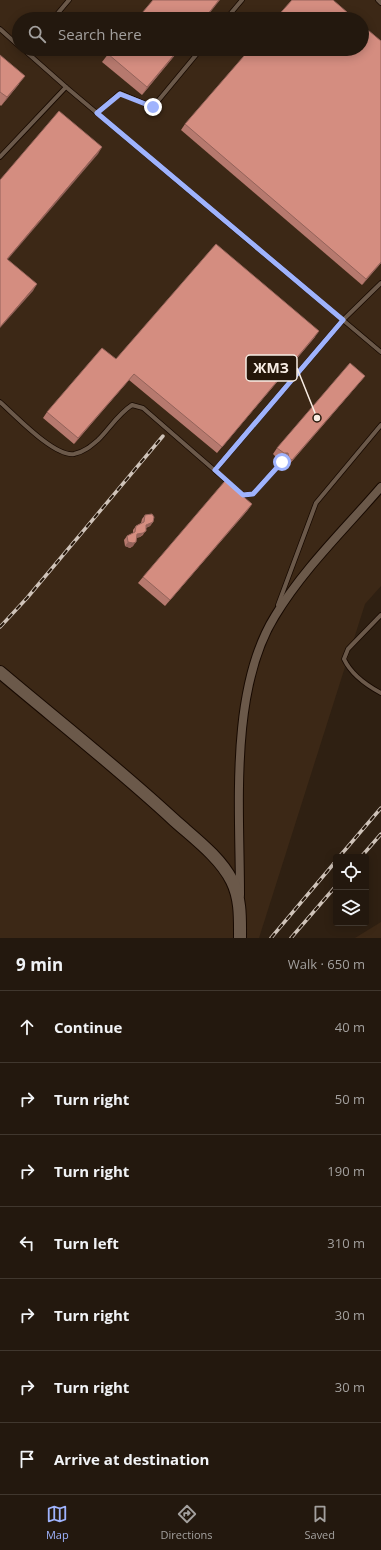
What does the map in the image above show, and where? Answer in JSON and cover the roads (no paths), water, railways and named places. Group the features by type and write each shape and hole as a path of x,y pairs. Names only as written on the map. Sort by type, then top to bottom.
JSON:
{"main road":[{"path":"0,672 154,802 206,849 226,871 236,890 240,913 240,938"}],"street":[{"path":"240,913 240,732 250,679 260,647 274,617 297,583 381,487"}],"lane":[{"path":"59,12 69,0"},
{"path":"232,12 242,0"},
{"path":"378,0 381,3"},
{"path":"0,29 12,40"},
{"path":"32,56 66,87 381,352"},
{"path":"97,113 120,94 153,107 195,56"},
{"path":"0,157 66,87"},
{"path":"215,470 343,320 381,283"},
{"path":"0,402 44,441 62,452 73,454 85,450 98,439 123,411 132,405 143,408 243,495 253,494 282,462"},
{"path":"274,617 316,503 381,424"},
{"path":"381,615 348,649 344,659 352,672 370,687 381,693"}],"railway":[{"path":"0,627 27,598 163,436"},
{"path":"342,854 381,808"},
{"path":"364,854 381,834"},
{"path":"271,938 333,865"},
{"path":"291,938 333,889"}],"place":[{"name":"ЖМЗ","path":"317,418"}]}
